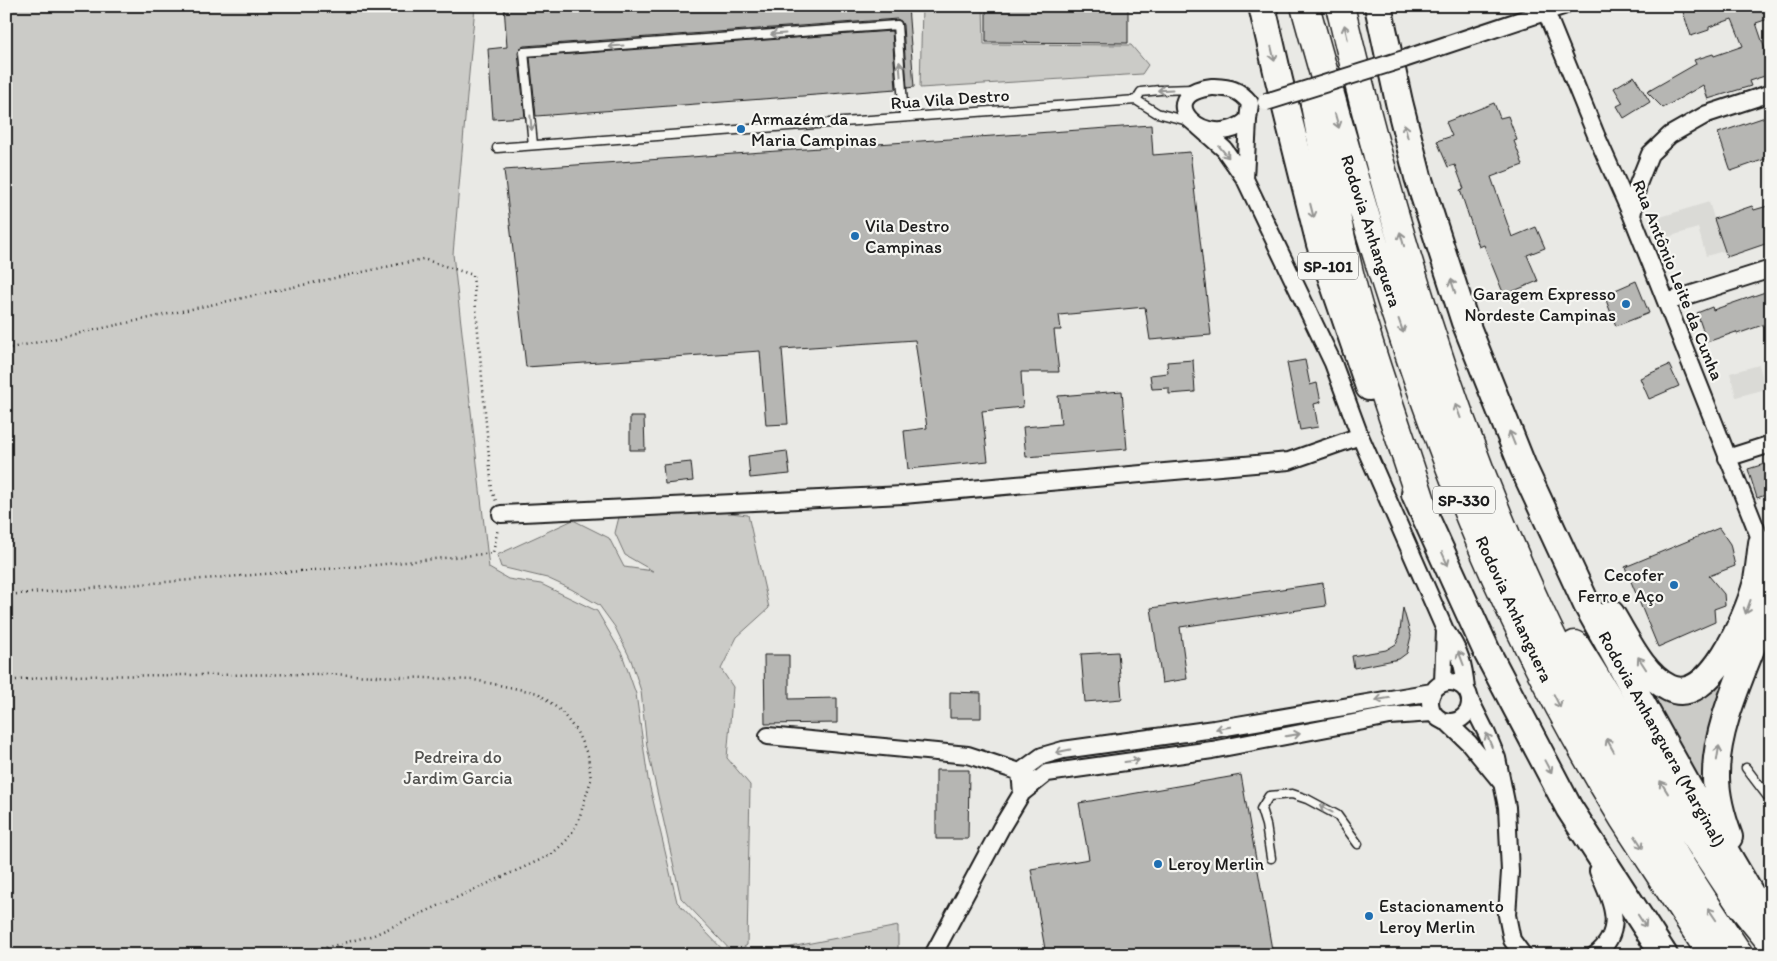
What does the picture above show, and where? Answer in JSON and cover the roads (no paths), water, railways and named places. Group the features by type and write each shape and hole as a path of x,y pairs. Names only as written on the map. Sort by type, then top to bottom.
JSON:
{"highway":[{"name":"SP-101","path":"1262,6 1320,244 1371,394 1397,459 1425,514"},
{"path":"1297,6 1300,32 1344,252 1368,342 1425,514 1488,654 1569,808 1664,955"},
{"name":"Rodovia Anhanguera","path":"1305,6 1352,176 1395,308 1434,421 1480,541 1562,710 1623,817 1712,955"},
{"name":"Rodovia Anhanguera","path":"1340,6 1363,106 1422,307 1481,473 1538,609 1586,703 1642,803 1739,955"},
{"name":"Rodovia Anhanguera (Marginal)","path":"1378,6 1398,102 1418,177 1465,322 1523,467 1587,605 1700,808 1771,930"},
{"path":"1523,467 1644,668 1669,689 1681,692 1690,689 1706,680 1721,662 1742,622 1766,554"},
{"path":"1481,473 1531,568 1589,668 1684,819 1742,906 1771,942"},
{"path":"1754,900 1722,818 1718,799 1716,770 1717,754 1725,720 1761,623 1771,612"}],"street":[{"path":"1445,630 1437,687 1429,699 1432,712 1441,720 1454,722 1461,719 1470,708 1464,666 1455,643 1445,630 1360,436 1333,364 1245,179 1224,149 1184,114 1184,103 1189,94 1198,89 1212,87 1236,90 1258,102 1404,59 1563,6"},
{"name":"Rua Antônio Leite da Cunha","path":"1546,12 1596,135 1632,216 1766,554"},
{"path":"1632,216 1638,184 1650,154 1670,136 1707,114 1771,93"},
{"path":"1245,179 1248,120 1258,102"},
{"path":"1195,125 1211,130 1228,130 1248,120"},
{"path":"1666,302 1771,269"},
{"path":"501,514 903,494 1289,461 1360,436"},
{"path":"1727,458 1771,444"},
{"path":"1020,772 1042,756 1063,750 1214,729 1456,682 1468,695 1497,758 1508,807 1510,835 1508,915 1512,940 1523,955"},
{"path":"933,955 1001,828 1022,793 1047,773 1212,750 1390,716 1432,712"},
{"path":"1447,722 1469,743 1502,782"},
{"path":"768,736 968,755 1020,772 1035,781"},
{"path":"1020,772 1022,793"},
{"path":"1569,808 1613,907 1613,928 1609,940 1595,955"}],"lane":[{"path":"533,145 524,52 897,25 904,117"},
{"name":"Rua Vila Destro","path":"497,148 1136,100 1141,92 1198,89"},
{"path":"1136,100 1157,113 1195,125"},
{"path":"1746,768 1771,799"},
{"path":"1271,858 1266,825 1261,809 1269,796 1292,794 1307,799 1337,815 1358,844"}],"place":[{"name":"Armazém da Maria Campinas","path":"741,129"},
{"name":"Vila Destro Campinas","path":"855,236"},
{"name":"Garagem Expresso Nordeste Campinas","path":"1626,304"},
{"name":"Cecofer Ferro e Aço","path":"1674,585"},
{"name":"Leroy Merlin","path":"1158,864"},
{"name":"Estacionamento Leroy Merlin","path":"1369,916"}],"park label":[{"name":"Pedreira do Jardim Garcia","path":"458,768"}]}
